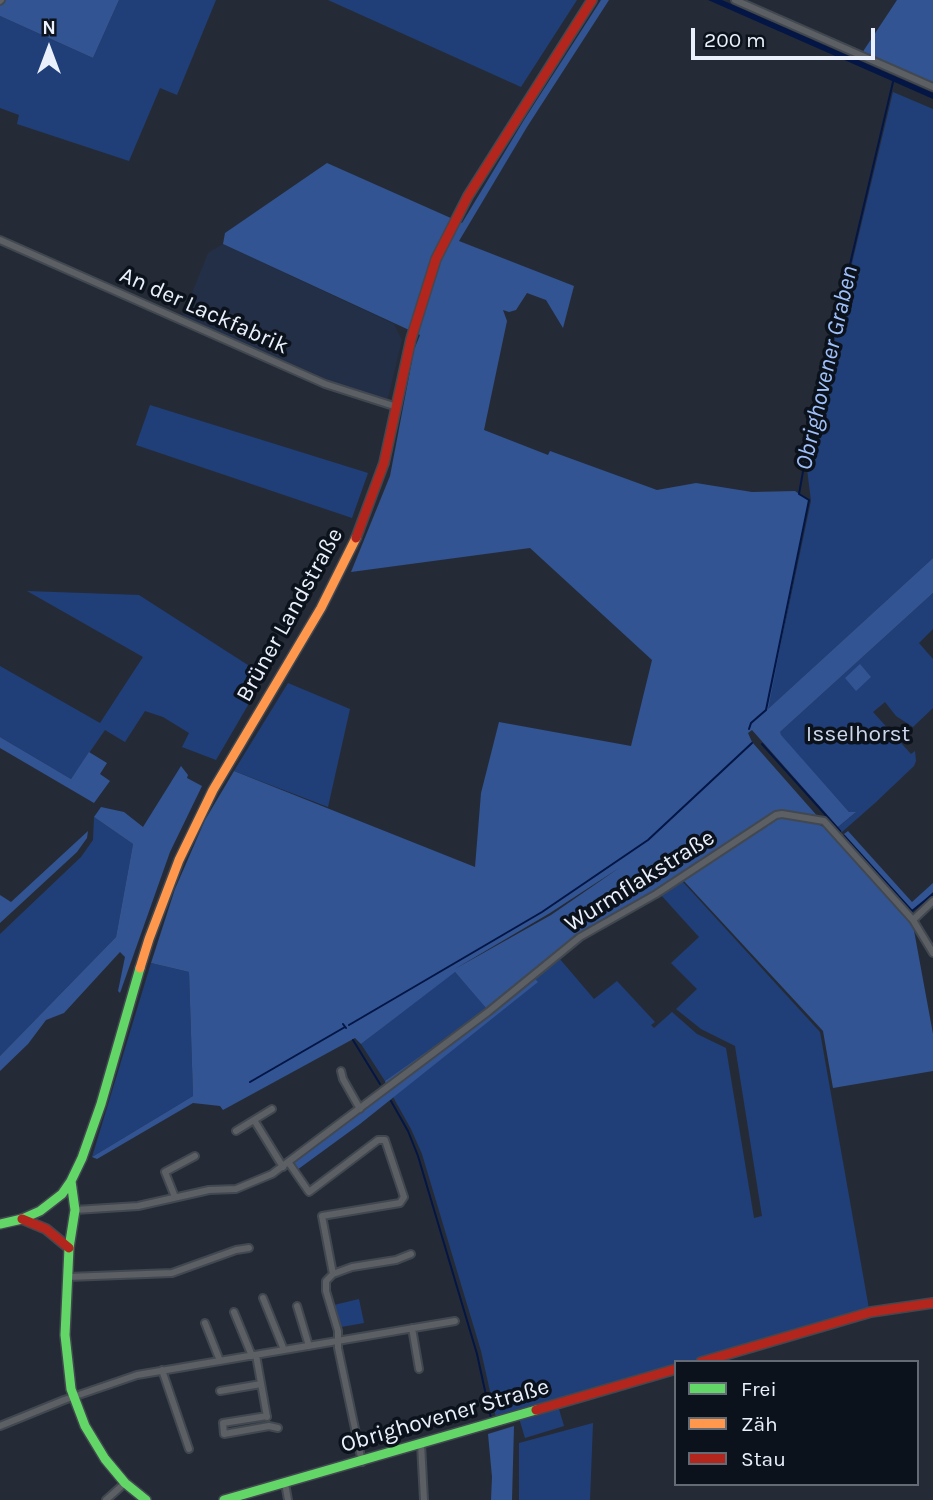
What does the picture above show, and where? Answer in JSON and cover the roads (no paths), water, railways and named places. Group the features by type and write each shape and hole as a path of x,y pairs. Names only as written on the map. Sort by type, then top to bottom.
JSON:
{"main road":[{"name":"Brüner Landstraße","path":"0,1224 40,1211 62,1194 71,1181 101,1104 149,939 179,860 218,779 321,608 348,556 377,487 419,306 436,259 468,196 593,0"},
{"path":"71,1181 75,1210 69,1248 65,1354 74,1397 104,1459 125,1483 145,1500"},
{"path":"62,1194 75,1210"},
{"path":"22,1219 46,1229 69,1248"},
{"path":"708,1360 871,1312 933,1303"},
{"name":"Obrighovener Straße","path":"224,1500 674,1370"}],"street":[{"path":"735,0 933,87"},
{"name":"An der Lackfabrik","path":"0,240 325,384 397,407"},
{"name":"Wurmflakstraße","path":"75,1210 138,1206 209,1190 245,1187 286,1165 488,1012 580,937 656,894 776,815 824,821 913,920 933,953"},
{"path":"913,920 933,901"},
{"path":"341,1071 360,1110"},
{"path":"236,1131 272,1108"},
{"path":"254,1120 309,1192 378,1140 385,1140 404,1197 400,1203 322,1216 333,1274"},
{"path":"175,1197 164,1172 195,1156"},
{"path":"68,1277 172,1273 236,1250 249,1248"},
{"path":"362,1462 326,1281 333,1274 411,1254"},
{"path":"263,1298 284,1350"},
{"path":"297,1306 309,1346"},
{"path":"234,1312 254,1355 269,1426"},
{"path":"0,1426 117,1381 162,1370 455,1321"},
{"path":"205,1323 220,1361"},
{"path":"412,1328 419,1369"},
{"path":"162,1370 189,1449"},
{"path":"220,1391 261,1384"},
{"path":"267,1416 223,1423 224,1434 269,1426 278,1428"},
{"path":"421,1444 424,1500"},
{"path":"285,1482 288,1500"},
{"path":"106,1500 125,1483"}],"waterway":[{"name":"Obrighovener Graben","path":"749,729 751,723 766,710 809,500 799,494 809,438 893,82"},
{"path":"349,1025 542,912 648,840 752,743"},
{"name":"Obrighovener Graben","path":"762,744 840,831"},
{"name":"Obrighovener Graben","path":"844,836 912,911 933,894"},
{"path":"343,1024 346,1028"},
{"path":"250,1082 345,1027"},
{"path":"353,1040 380,1084"},
{"path":"391,1101 418,1156 477,1354 491,1418"}],"park label":[{"name":"Isselhorst","path":"858,734"}]}
